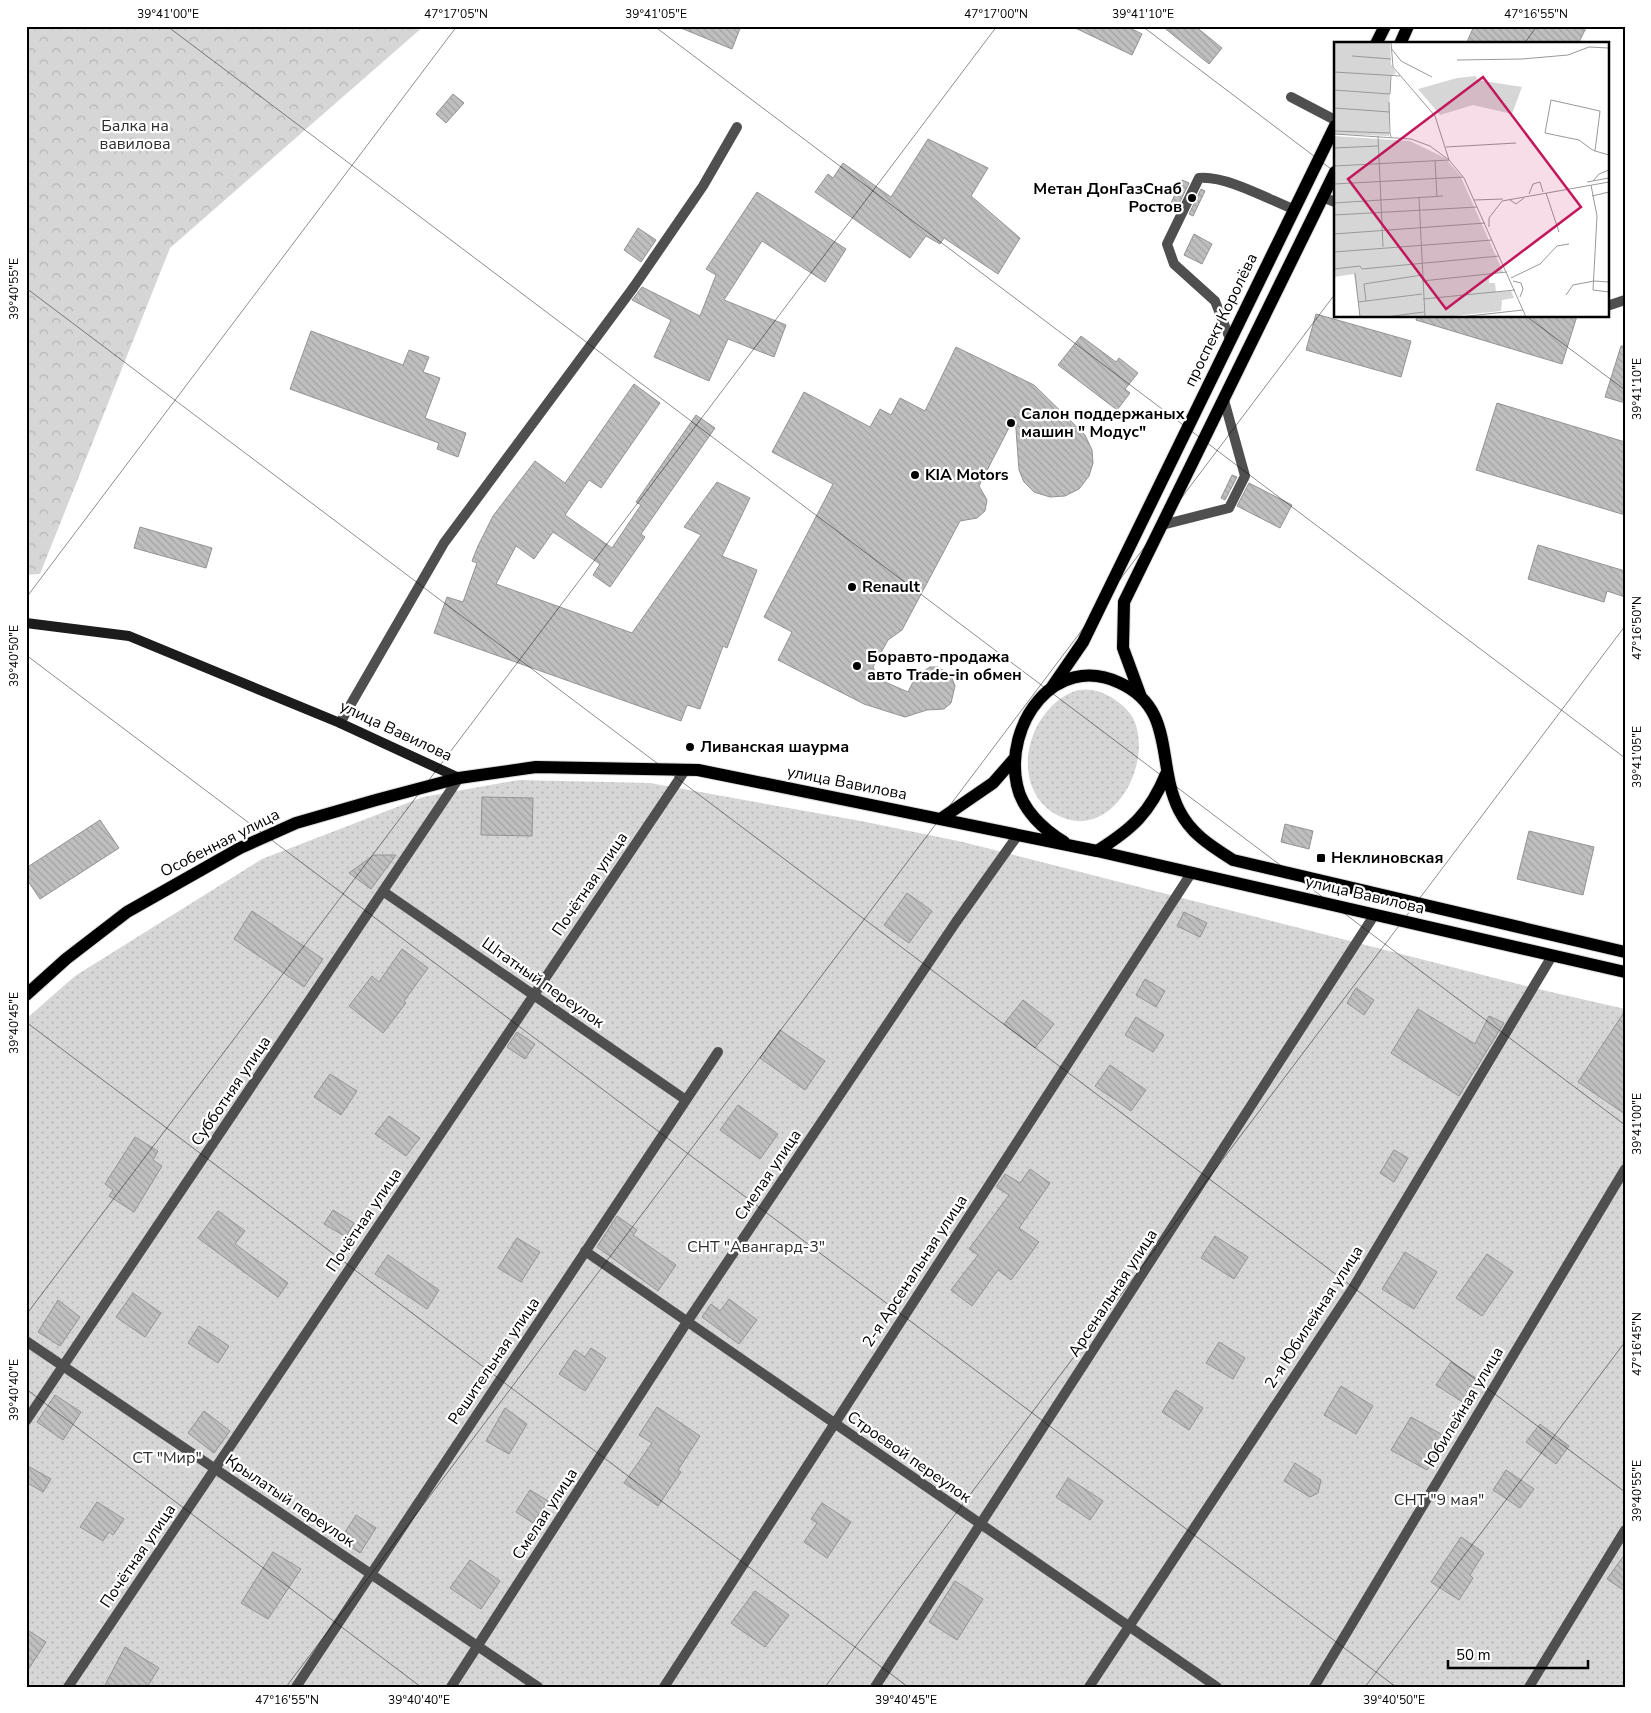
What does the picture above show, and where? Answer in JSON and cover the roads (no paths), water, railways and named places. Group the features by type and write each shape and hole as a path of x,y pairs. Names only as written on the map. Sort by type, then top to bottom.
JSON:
{"main road":[{"path":"1377,42 1385,26"},
{"path":"1401,42 1408,26"},
{"name":"проспект Королёва","path":"1052,687 1082,642 1334,128"},
{"path":"1141,697 1123,648 1124,602 1334,174"},
{"name":"улица Вавилова","path":"1072,846 1039,824 1027,807 1017,787 1014,759 1020,730 1034,704 1052,687 1080,676 1101,676 1121,684 1141,697 1156,717 1165,748 1166,774 1179,810 1199,838 1234,860 1625,952"},
{"name":"улица Вавилова","path":"942,818 993,783 1014,759"},
{"name":"улица Вавилова","path":"459,778 536,767 698,770 942,818 1097,851 1625,972"},
{"name":"улица Вавилова","path":"1097,851 1125,834 1145,814 1158,793 1166,774"},
{"name":"Особенная улица","path":"26,995 66,959 127,912 240,848 296,823 459,778"}],"street":[{"path":"1291,97 1334,119"},
{"path":"340,723 444,543 633,288 703,186 737,126"},
{"path":"1230,339 1215,300 1174,264 1167,244 1199,178 1210,177 1224,181 1294,209"},
{"path":"1322,198 1334,202"},
{"path":"1608,306 1625,300"},
{"path":"1162,525 1229,508 1246,476 1224,400"},
{"name":"улица Вавилова","path":"26,623 129,636 340,723 459,778"},
{"name":"Почётная улица","path":"68,1687 686,770"},
{"name":"Субботняя улица","path":"26,1421 459,778"},
{"name":"Смелая улица","path":"451,1687 687,1322 956,922 1018,835"},
{"name":"2-я Арсенальная улица","path":"664,1687 1192,872"},
{"name":"Штатный переулок","path":"384,892 686,1100"},
{"name":"Арсенальная улица","path":"875,1687 1374,914"},
{"name":"2-я Юбилейная улица","path":"1089,1687 1353,1288 1552,956"},
{"name":"Решительная улица","path":"296,1687 718,1052"},
{"name":"Юбилейная улица","path":"1314,1687 1625,1169"},
{"name":"Строевой переулок","path":"585,1252 1217,1687"},
{"name":"Крылатый переулок","path":"26,1341 538,1687"},
{"path":"1529,1687 1625,1530"}],"place":[{"name":"Метан ДонГазСнаб Ростов","path":"1192,198"},
{"name":"Салон поддержаных машин \" Модус\"","path":"1011,423"},
{"name":"KIA Motors","path":"915,475"},
{"name":"Renault","path":"852,587"},
{"name":"Боравто-продажа авто Trade-in обмен","path":"857,666"},
{"name":"Ливанская шаурма","path":"690,747"},
{"name":"Неклиновская","path":"1321,858"}],"park label":[{"name":"Балка на вавилова","path":"135,135"},
{"name":"СНТ \"Авангард-3\"","path":"756,1247"},
{"name":"СТ \"Мир\"","path":"167,1458"},
{"name":"СНТ \"9 мая\"","path":"1439,1500"}]}
